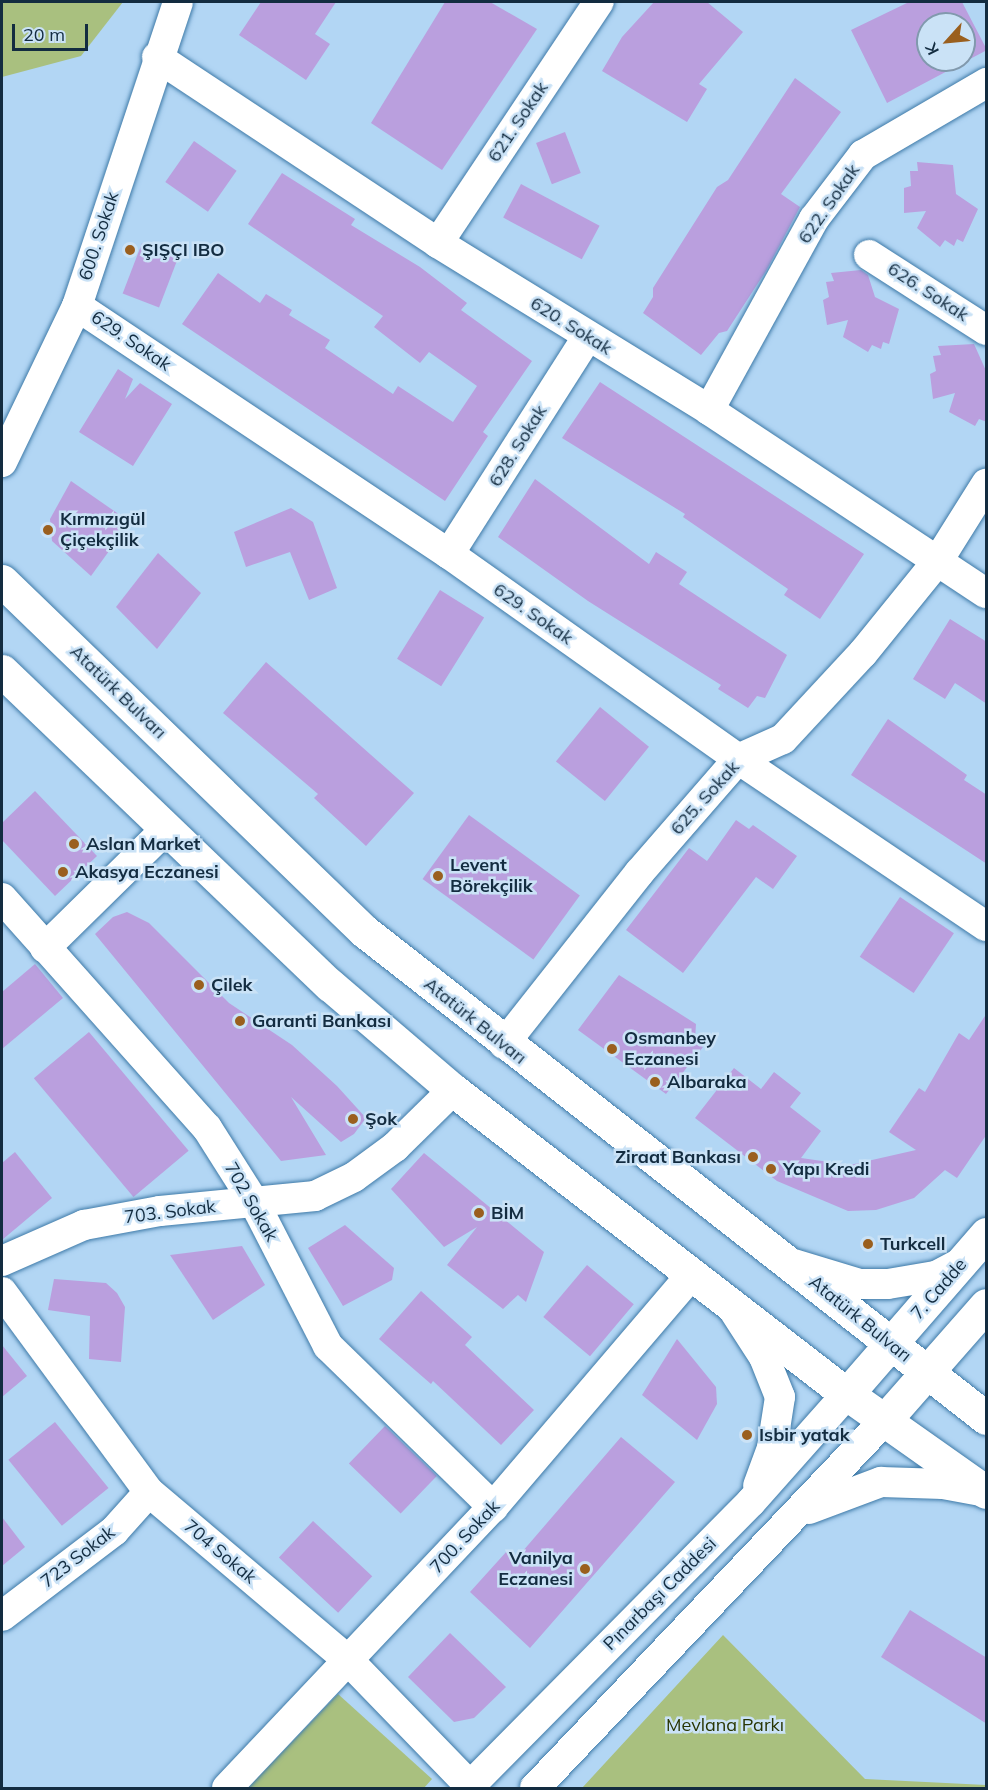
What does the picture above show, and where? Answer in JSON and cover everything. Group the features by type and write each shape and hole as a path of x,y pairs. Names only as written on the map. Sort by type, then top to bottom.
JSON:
{"main road":[{"name":"Atatürk Bulvarı","path":"2,581 364,931 504,1044 792,1263 928,1374 987,1418"},
{"path":"2,671 330,986 453,1090 847,1395 986,1492"},
{"name":"7. Cadde","path":"847,1395 987,1234"},
{"path":"884,1421 987,1305"}],"street":[{"name":"600. Sokak","path":"2,462 77,306 157,57 178,2"},
{"name":"621. Sokak","path":"438,243 599,2"},
{"name":"620. Sokak","path":"157,57 438,243 587,337 710,410 939,559 987,593"},
{"name":"622. Sokak","path":"710,410 814,219 863,155 987,83"},
{"name":"626. Sokak","path":"869,255 987,330"},
{"name":"629. Sokak","path":"77,306 449,554 738,759 987,926"},
{"name":"628. Sokak","path":"449,554 587,337"},
{"name":"625. Sokak","path":"504,1044 639,873 738,759 783,739 863,653 939,559 987,484"},
{"path":"45,948 165,830"},
{"name":"702 Sokak","path":"2,898 207,1128 254,1202 328,1346 494,1507"},
{"name":"703. Sokak","path":"2,1261 84,1225 315,1196 354,1177 404,1140 453,1090"},
{"path":"792,1263 860,1284 888,1284 936,1276 962,1262"},
{"name":"700. Sokak","path":"226,1788 494,1507 691,1275"},
{"name":"704 Sokak","path":"2,1292 149,1492 349,1661 469,1787"},
{"path":"732,1307 764,1357 780,1397 772,1448 751,1502"},
{"name":"Pınarbaşı Caddesi","path":"469,1787 751,1502 847,1395"},
{"path":"535,1788 884,1421"},
{"path":"796,1516 859,1487 881,1482 943,1484 986,1492"},
{"name":"723 Sokak","path":"2,1616 114,1531 149,1492"}],"green space":[{"path":"2,2 123,2 81,56 2,77"},
{"name":"Mevlana Parkı","path":"723,1635 865,1779 986,1785 986,1788 582,1788"},
{"path":"338,1694 432,1779 424,1788 248,1788"}],"building":[{"path":"261,2 336,2 315,34 330,44 306,80 239,35"},
{"path":"445,2 490,2 537,29 442,170 371,123"},
{"path":"654,2 707,2 743,32 699,84 707,89 687,122 602,71 622,37"},
{"path":"909,2 962,2 967,12 916,12 916,72 945,72 887,103 851,30"},
{"path":"976,29 987,50 976,56"},
{"path":"795,78 841,112 781,194 800,207 766,271 727,331 719,333 701,355 643,313 653,297 653,288 717,187 728,180"},
{"path":"565,132 581,173 552,184 536,143"},
{"path":"194,141 237,171 208,212 165,182"},
{"path":"917,162 953,165 956,194 978,209 963,242 957,239 954,246 945,240 940,247 917,228 926,211 904,213 904,188 911,186 910,171 918,171"},
{"path":"282,173 355,219 351,225 420,267 467,303 461,310 532,361 483,432 488,436 445,501 182,324 218,273 260,303 266,294 292,310 289,315 330,340 325,348 393,394 398,386 453,422 477,386 429,352 420,363 374,327 383,316 248,224"},
{"path":"521,184 600,226 582,259 503,218"},
{"path":"142,243 178,257 159,307 123,293"},
{"path":"861,270 868,275 875,297 899,309 889,344 883,342 881,349 872,345 868,352 843,337 848,320 827,325 823,300 829,297 826,282 834,281 831,273"},
{"path":"974,344 987,373 987,422 979,419 975,426 949,412 955,393 933,399 930,374 936,371 933,356 941,355 938,346"},
{"path":"118,369 133,379 125,399 140,383 172,404 133,466 79,432"},
{"path":"600,382 864,554 820,619 784,595 788,589 683,517 685,514 562,438"},
{"path":"535,479 649,564 656,552 687,572 679,584 787,655 765,698 757,696 748,708 718,689 721,685 588,601 498,537"},
{"path":"71,481 130,522 91,576 52,541 50,519"},
{"path":"291,508 313,522 337,588 309,600 290,552 246,567 234,532"},
{"path":"158,553 201,593 157,649 116,607"},
{"path":"440,590 484,618 441,686 397,659"},
{"path":"950,619 987,642 987,704 955,683 945,699 913,679"},
{"path":"266,662 414,793 366,846 314,798 318,794 223,713"},
{"path":"600,707 649,747 605,801 556,761"},
{"path":"888,719 967,775 964,780 987,795 987,864 851,775"},
{"path":"35,791 97,856 55,896 2,840 2,823"},
{"path":"469,815 580,896 533,959 423,879"},
{"path":"736,820 749,829 753,825 797,856 773,889 756,877 683,973 626,930 689,848 707,861"},
{"path":"900,897 954,933 914,993 860,957"},
{"path":"127,912 149,923 229,1003 292,1045 337,1086 366,1118 354,1134 341,1142 291,1097 326,1155 281,1161 95,934 113,917"},
{"path":"35,964 63,998 2,1049 2,992"},
{"path":"619,975 696,1024 695,1040 703,1047 666,1094 578,1030"},
{"path":"987,1013 987,1134 957,1178 945,1170 914,1198 876,1210 848,1211 777,1181 695,1118 734,1068 761,1089 774,1072 801,1093 790,1107 821,1131 801,1158 850,1165 916,1150 889,1132 919,1088 925,1092 959,1033 969,1040"},
{"path":"89,1032 189,1151 133,1197 34,1078"},
{"path":"15,1152 52,1198 2,1240 2,1163"},
{"path":"424,1153 544,1252 526,1302 518,1295 503,1309 447,1265 477,1227 444,1247 391,1189"},
{"path":"345,1225 394,1268 392,1280 343,1306 308,1248"},
{"path":"242,1246 265,1285 213,1320 170,1255"},
{"path":"587,1265 634,1304 590,1356 543,1317"},
{"path":"54,1279 106,1283 117,1293 125,1307 121,1362 89,1359 90,1316 48,1310"},
{"path":"421,1291 472,1337 465,1345 534,1410 501,1445 433,1381 431,1384 379,1339"},
{"path":"677,1339 716,1387 717,1404 697,1440 642,1395"},
{"path":"2,1345 27,1376 2,1397"},
{"path":"55,1422 108,1488 62,1526 8,1460"},
{"path":"385,1426 437,1476 401,1513 349,1463"},
{"path":"621,1437 675,1482 530,1648 470,1592 507,1551 516,1559"},
{"path":"2,1517 25,1547 2,1566"},
{"path":"313,1521 372,1576 338,1613 279,1558"},
{"path":"910,1610 987,1658 987,1724 881,1657"},
{"path":"450,1633 506,1687 474,1718 454,1722 408,1677"}],"place":[{"name":"ŞIŞÇI IBO","path":"130,250"},
{"name":"Kırmızıgül Çiçekçilik","path":"48,530"},
{"name":"Aslan Market","path":"74,844"},
{"name":"Akasya Eczanesi","path":"63,872"},
{"name":"Levent Börekçilik","path":"438,876"},
{"name":"Çilek","path":"199,985"},
{"name":"Garanti Bankası","path":"240,1021"},
{"name":"Osmanbey Eczanesi","path":"612,1049"},
{"name":"Albaraka","path":"655,1082"},
{"name":"Şok","path":"353,1119"},
{"name":"Ziraat Bankası","path":"753,1157"},
{"name":"Yapı Kredi","path":"771,1169"},
{"name":"BİM","path":"479,1213"},
{"name":"Turkcell","path":"868,1244"},
{"name":"Isbir yatak","path":"747,1435"},
{"name":"Vanilya Eczanesi","path":"585,1569"}]}
